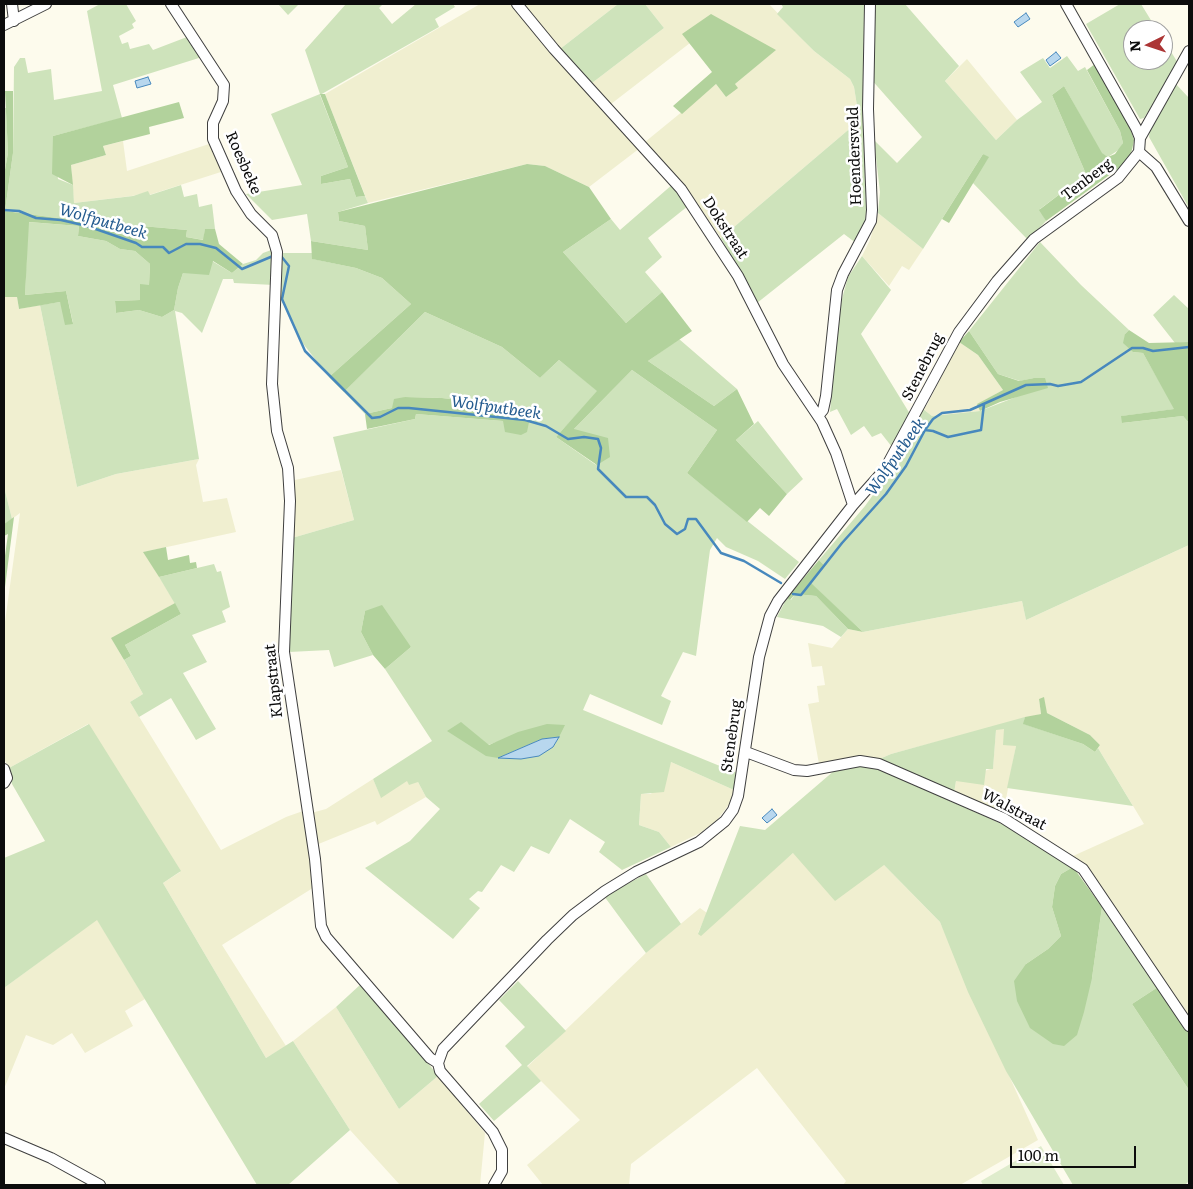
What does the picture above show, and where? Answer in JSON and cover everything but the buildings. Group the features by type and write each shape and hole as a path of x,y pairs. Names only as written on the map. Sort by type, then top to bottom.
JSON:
{"street":[{"path":"12,4 14,21"},
{"path":"4,25 46,4"},
{"name":"Roesbeke","path":"171,4 224,86 223,100 213,123 213,139 236,191 251,214 272,235 277,252"},
{"name":"Dokstraat","path":"517,4 554,49 681,189 738,276 783,364 818,416 836,452 853,505"},
{"name":"Hoendersveld","path":"818,416 823,410 826,396 838,290 843,274 870,221 872,210 873,195 868,109 870,4"},
{"path":"1066,4 1129,114 1140,138"},
{"path":"1189,52 1140,138 1139,152 1156,167 1189,221"},
{"name":"Tenberg","path":"958,332 996,281 1034,239 1118,178 1139,152"},
{"name":"Klapstraat","path":"277,252 272,384 277,431 288,468 290,501 284,652 315,859 321,926 326,938 430,1058 438,1063 444,1076 492,1132 502,1150 504,1160 502,1170 494,1185"},
{"name":"Stenebrug","path":"438,1063 440,1055 450,1040 573,915 605,891 636,872 699,842 725,821 733,810 738,796 746,752 759,657 770,616 794,581 853,505 885,469 958,332"},
{"name":"Walstraat","path":"746,752 794,770 807,771 860,761 878,764 1011,823 1084,870 1189,1026"},
{"path":"4,769 7,778 4,783"},
{"path":"4,1138 51,1158 100,1185"}],"green space":[{"path":"100,4 126,4 136,21 132,24 134,28 119,36 122,44 128,42 130,49 149,44 153,50 187,37 202,57 113,85 122,118 53,136 58,179 73,185 74,203 133,196 148,191 150,195 181,185 184,197 197,194 199,207 212,204 215,229 205,229 204,240 186,237 187,230 130,225 129,236 73,220 5,211 13,153 14,67 20,58 25,58 28,73 51,69 54,100 102,91 87,11"},
{"path":"278,4 299,4 288,15"},
{"path":"346,4 383,4 379,8 392,24 416,4 453,4 455,7 435,19 439,27 320,95 348,167 321,176 321,184 350,179 356,197 365,196 368,203 338,212 339,221 365,226 368,250 311,241 307,214 272,220 246,194 302,185 271,114 320,94 305,50"},
{"path":"480,4 514,4 640,148 589,187 545,166 527,164 368,203 325,94"},
{"path":"524,4 618,4 560,49"},
{"path":"618,4 645,4 664,28 592,83 560,49"},
{"path":"645,4 769,4 814,51 850,79 854,87 859,118 854,125 721,238 688,191 645,142 716,84 726,97 735,84 775,50 683,34 690,43 611,104 592,83 664,28"},
{"path":"781,4 864,4 863,119 868,191 865,222 856,243 844,234 757,303 721,238 854,125 859,118 854,87 850,79 814,51 777,14 783,7"},
{"path":"872,4 905,4 959,66 945,81 996,140 1017,120 1042,102 1020,72 1043,58 1050,68 1067,56 1078,71 1085,67 1120,131 1123,143 1120,149 1108,157 1101,153 1064,86 1052,95 1086,174 1040,209 1046,221 1028,240 972,182 988,158 983,154 923,249 878,213 880,192 874,140 897,163 922,137 870,78"},
{"path":"1120,4 1141,4 1151,20 1123,20 1123,70 1173,70 1173,55 1178,63 1144,118 1140,119 1086,24"},
{"path":"711,14 776,50 735,84 738,88 726,97 716,84 682,114 673,106 712,72 682,34"},
{"path":"967,59 1017,120 996,140 945,81"},
{"path":"1095,64 1130,128 1134,140 1132,150 1127,161 1119,168 1046,221 1039,210 1086,174 1052,95 1064,86 1102,153 1108,157 1115,154 1123,143 1120,131 1087,70"},
{"path":"1175,83 1189,98 1189,208 1149,137 1150,127"},
{"path":"5,91 13,91 13,153 5,211 73,220 128,236 130,225 187,230 186,237 203,240 205,229 215,229 219,244 243,264 232,273 213,261 209,275 183,273 174,310 162,317 139,310 116,313 115,301 140,300 140,284 149,285 150,264 135,251 120,249 106,241 78,236 79,226 29,222 25,295 66,291 73,324 65,325 60,302 19,309 17,297 4,297 4,175 8,153"},
{"path":"320,94 325,94 365,196 356,197 350,179 321,184 321,176 348,167"},
{"path":"179,102 184,118 149,127 150,134 103,146 106,155 71,165 73,185 52,174 53,136"},
{"path":"4,108 6,108 8,153 4,175"},
{"path":"123,141 127,171 212,143 224,171 149,195 148,192 132,196 74,203 71,165 106,155 103,146"},
{"path":"983,154 989,157 949,223 942,219"},
{"path":"527,164 545,166 589,187 611,219 563,252 626,323 662,292 692,331 648,361 714,406 737,389 754,424 736,440 787,494 769,516 760,508 747,522 687,473 717,430 632,370 574,429 608,438 610,457 597,465 556,437 597,391 559,360 540,378 502,347 425,312 344,392 329,377 411,304 382,278 356,268 312,259 311,241 368,250 365,226 339,221 338,212"},
{"path":"673,184 688,206 648,238 662,257 645,272 662,292 626,323 563,252 611,219 620,230"},
{"path":"878,213 923,249 909,270 902,266 889,286 862,256 870,240"},
{"path":"28,222 79,226 78,236 106,241 120,249 135,251 150,264 149,285 140,300 115,301 116,313 139,310 162,317 174,310 183,273 212,261 232,273 243,264 256,260 263,253 274,249 274,285 234,283 233,279 223,279 202,333 182,313 175,311 199,459 116,474 77,487 40,305 60,302 73,323 66,291 25,295"},
{"path":"1040,242 1081,285 1129,330 1125,334 1133,352 1143,353 1175,409 1122,416 1122,423 1183,416 1189,423 1189,545 1026,620 1022,601 863,632 810,583 825,566 819,560 865,506 899,459 923,409 932,416 980,411 1016,397 1034,378 1020,381 998,374 969,331"},
{"path":"283,253 312,253 313,259 356,268 382,278 411,304 329,377 301,341 280,297"},
{"path":"862,256 891,290 861,334 910,414 892,447 881,433 872,437 864,426 851,435 837,409 830,412 842,299 848,277"},
{"path":"1174,295 1189,309 1189,342 1175,343 1153,315"},
{"path":"4,297 17,297 19,309 40,305 77,487 116,474 199,459 196,465 203,502 227,498 236,532 144,552 175,603 112,639 143,694 130,702 221,850 286,817 303,811 316,886 222,945 286,1046 266,1058 163,883 180,872 88,724 9,768 4,759 4,629 20,513 12,519 4,487"},
{"path":"425,312 502,347 540,378 559,360 598,391 556,437 596,465 574,429 632,370 717,430 687,473 799,562 785,579 758,561 726,547 717,538 710,550 696,656 683,652 661,696 671,701 662,725 590,694 583,710 737,773 734,790 671,762 664,792 641,794 639,825 659,832 671,847 622,870 599,852 605,842 570,819 549,854 531,846 514,872 501,865 482,892 478,891 469,899 480,908 453,939 365,868 410,841 440,809 426,797 418,782 409,785 407,781 381,798 373,779 432,741 385,669 411,647 365,611 361,632 373,655 334,667 329,650 289,652 292,538 354,520 333,437 415,419 416,414 503,421 512,418 511,406 442,398 405,397 392,408 365,414 344,392","holes":["461,723 488,745 497,742 559,737 553,747 521,759 498,758"]},
{"path":"1129,330 1149,343 1189,342 1189,423 1183,416 1122,423 1121,416 1174,409 1143,353 1133,352 1123,343 1125,334"},
{"path":"969,331 998,374 1019,381 1045,378 1048,388 1000,402 980,411 977,404 1003,390 978,355 959,342"},
{"path":"679,339 737,389 714,406 648,361"},
{"path":"959,342 978,355 1003,390 978,404 980,411 932,416 923,409 927,405"},
{"path":"405,397 442,398 512,406 512,418 529,422 527,432 521,435 505,432 503,421 416,414 415,419 367,429 365,414 392,408 394,399"},
{"path":"758,421 803,479 787,494 736,440"},
{"path":"341,470 354,520 292,538 295,480"},
{"path":"4,487 12,519 4,524"},
{"path":"14,517 4,595 4,563 8,534 4,536 4,524"},
{"path":"1189,545 1189,1017 1088,868 1073,856 1144,824 1098,748 1100,745 1090,735 1047,713 1039,699 1041,714 891,754 877,760 862,756 819,764 808,704 819,702 817,686 825,685 822,666 812,667 808,643 832,648 848,629 863,632 1022,601 1026,620"},
{"path":"166,547 168,560 189,555 190,563 196,562 197,568 159,577 143,552"},
{"path":"819,560 825,566 811,583 863,632 848,629 816,596 795,594 790,600 787,598"},
{"path":"214,564 217,572 221,571 230,607 222,611 226,622 192,635 207,662 183,673 216,729 196,740 171,698 139,717 130,702 143,694 124,660 131,656 125,645 181,614 159,577"},
{"path":"795,594 816,596 848,629 841,637 823,626 777,617 787,598 791,600"},
{"path":"175,603 181,614 125,645 131,656 124,660 111,638"},
{"path":"382,605 411,647 385,669 373,655 361,632 365,611"},
{"path":"1044,697 1047,713 1090,735 1100,745 1095,752 1083,744 1023,724 1025,717 1041,714 1039,699"},
{"path":"1025,717 1024,724 1083,744 1095,752 1098,748 1133,806 1007,788 1016,746 1003,745 1004,729 996,730 993,769 986,769 984,785 956,781 954,793 877,760 891,754"},
{"path":"461,722 489,745 518,732 547,724 565,725 559,737 542,739 498,758 486,756 447,731"},
{"path":"89,724 181,871 163,883 266,1058 293,1041 350,1130 288,1185 257,1185 97,920 4,988 4,858 45,841 12,784 9,768"},
{"path":"996,729 1005,729 1016,746 1003,815 954,793 956,781 993,768"},
{"path":"671,762 734,790 730,803 717,820 700,833 671,847 659,832 639,825 641,794 651,794"},
{"path":"858,765 876,768 1004,825 1073,867 1061,874 1055,886 1052,907 1061,936 1048,949 1026,964 1092,978 1102,907 1158,987 1132,1004 1189,1090 1189,1181 1185,1185 1073,1185 1006,1071 968,992 940,922 884,865 835,901 793,853 701,936 698,934 740,826 765,830 835,770"},
{"path":"373,779 381,797 407,780 418,782 426,797 377,825 375,821 316,845 311,813 326,809"},
{"path":"793,853 884,865 940,922 1038,1140 960,1185 843,1185 846,1181 757,1068 631,1164 629,1185 543,1185 527,1165 580,1120 527,1067 649,950 700,908 707,913 698,933"},
{"path":"1073,867 1102,907 1092,978 1084,1012 1077,1035 1064,1046 1053,1044 1030,1028 1017,1001 1014,981 1026,964 1048,949 1061,936 1052,907 1055,886 1061,874"},
{"path":"646,874 681,924 646,953 604,896"},
{"path":"97,919 145,999 125,1011 133,1026 85,1053 72,1033 53,1045 26,1035 4,1089 4,988"},
{"path":"518,981 566,1031 527,1066 541,1081 494,1121 479,1104 522,1065 505,1046 525,1027 499,1000"},
{"path":"361,984 424,1053 428,1063 438,1076 399,1109 336,1007"},
{"path":"1158,987 1189,1033 1189,1090 1132,1004"},
{"path":"336,1007 399,1109 438,1076 485,1133 480,1185 400,1185 350,1130 293,1041"},
{"path":"1041,1146 1064,1185 983,1185 981,1181"}],"water":[{"path":"1026,13 1030,19 1018,27 1014,22"},
{"path":"1056,52 1061,58 1050,66 1046,60"},
{"path":"148,77 151,84 137,88 135,81"},
{"path":"559,737 553,747 539,756 521,759 498,758 542,739"},
{"path":"772,809 777,815 767,823 762,818"}],"waterway":[{"name":"Wolfputbeek","path":"4,210 19,211 36,218 61,220 87,226 136,243 142,247 163,247 169,253 186,244 200,244 216,248 242,269 273,256"},
{"name":"Wolfputbeek","path":"281,256 289,266 282,299 305,351 372,418 380,417 398,408 409,408 525,420 546,426 568,439 584,437 598,439 601,448 598,469 626,497 647,497 655,505 665,524 677,534 685,529 688,519 696,519 721,553 744,561 781,583"},
{"name":"Wolfputbeek","path":"793,594 801,595 842,543 886,494 906,466 925,430 933,419 942,413 970,410 1026,385 1050,384 1058,386 1081,382 1132,348 1143,348 1153,351 1189,347"},
{"path":"925,430 948,437 981,430 984,404"}]}
